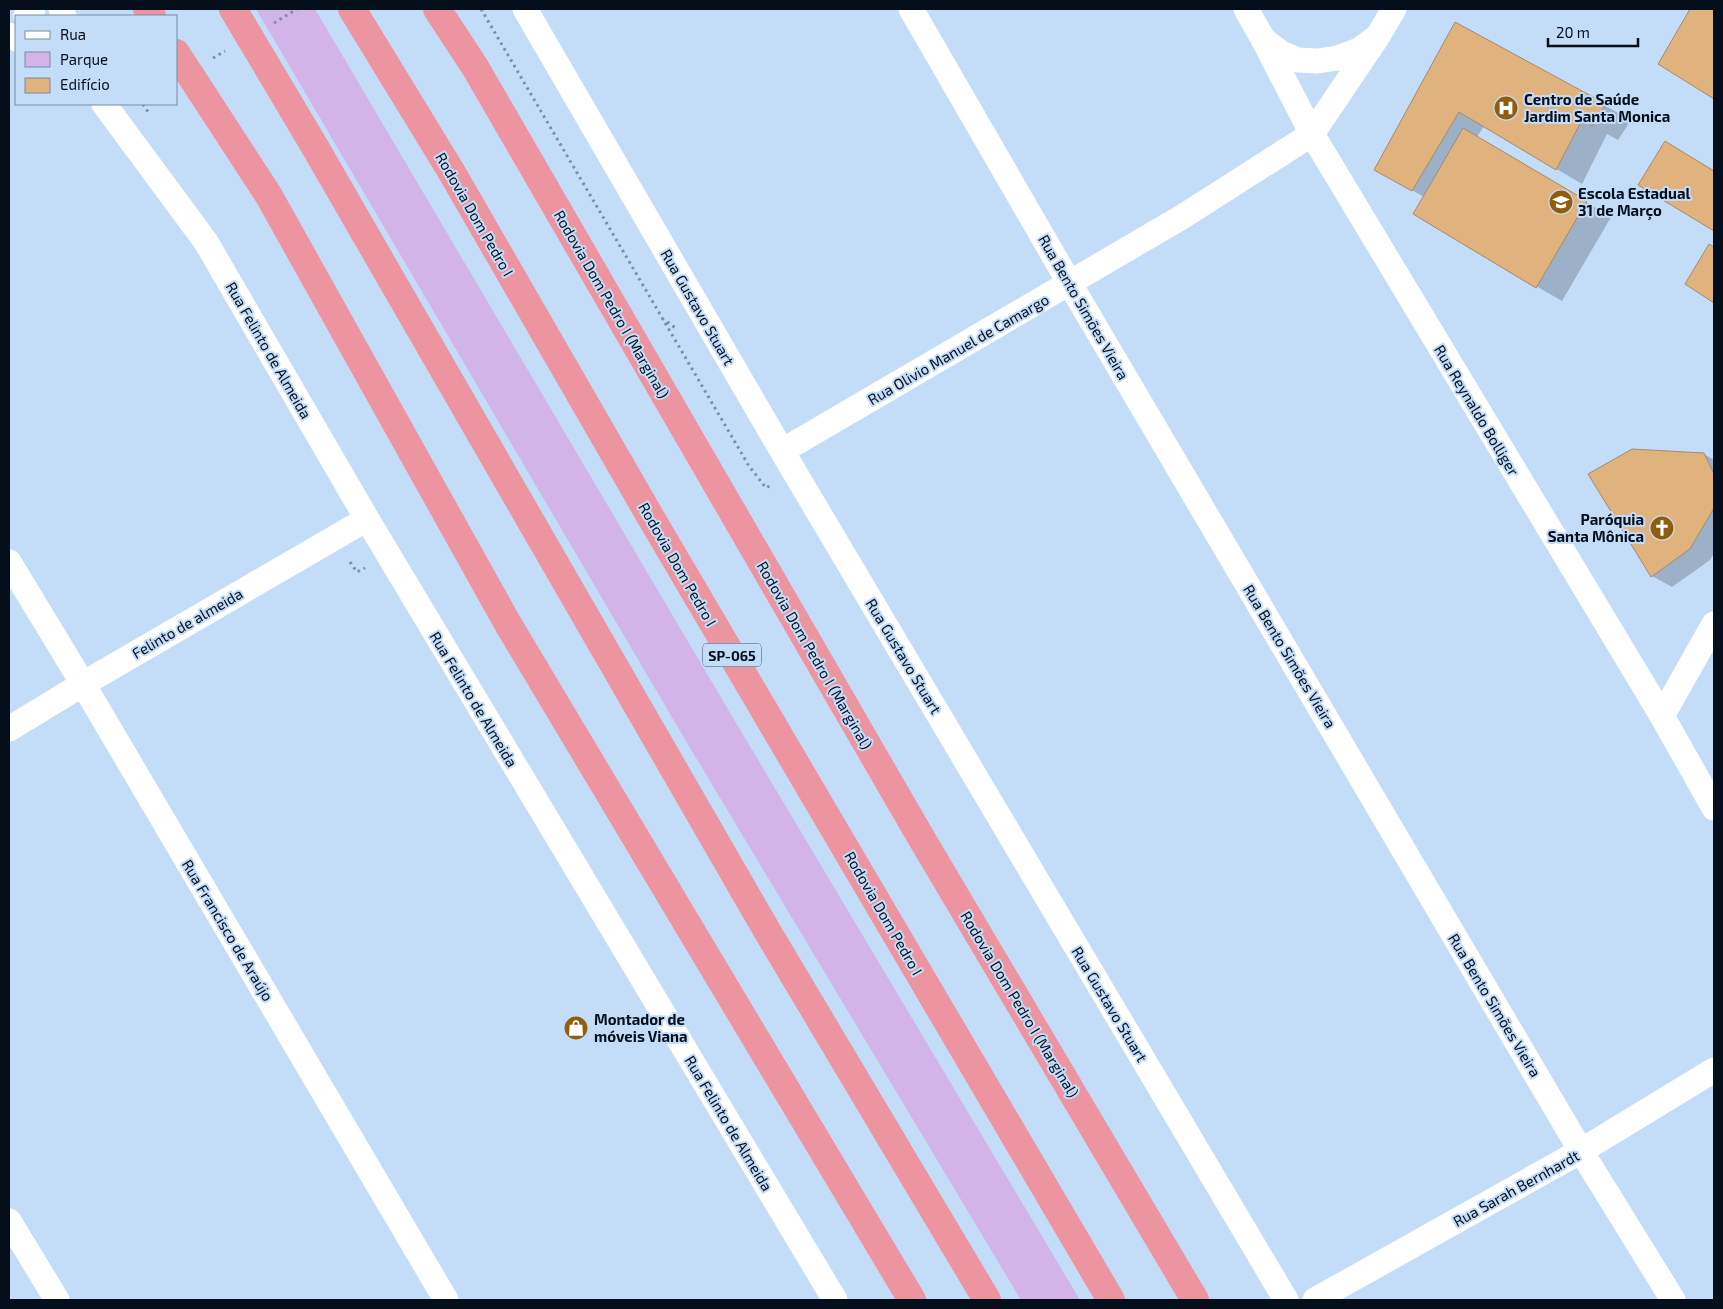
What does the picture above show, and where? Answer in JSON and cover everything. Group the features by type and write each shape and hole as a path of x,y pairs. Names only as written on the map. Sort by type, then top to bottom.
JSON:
{"highway":[{"path":"233,9 320,155 766,929 987,1300"},
{"name":"Rodovia Dom Pedro I","path":"352,9 451,171 655,525 1111,1300"},
{"name":"Rodovia Dom Pedro I (Marginal)","path":"437,9 475,67 919,834 1195,1300"},
{"path":"178,56 269,196 508,624 912,1300"}],"street":[{"name":"Rua Gustavo Stuart","path":"524,9 782,451 1286,1300"},
{"name":"Rua Bento Simões Vieira","path":"910,9 1581,1151 1673,1300"},
{"name":"Rua Reynaldo Bolliger","path":"1246,9 1312,134 1662,716 1714,808"},
{"path":"1312,134 1394,9"},
{"path":"1263,39 1280,54 1298,60 1317,61 1338,58 1359,50 1378,36"},
{"name":"Rua Felinto de Almeida","path":"105,105 206,242 367,519 835,1300"},
{"name":"Rua Olivio Manuel de Camargo","path":"782,451 1182,218 1312,134"},
{"name":"Felinto de almeida","path":"9,729 367,519"},
{"name":"Rua Francisco de Araújo","path":"9,562 83,684 446,1300"},
{"path":"1662,716 1714,624"},
{"name":"Rua Sarah Bernhardt","path":"1315,1300 1581,1151 1714,1070"},
{"path":"9,1221 55,1299"}],"path":[{"path":"480,9 704,391 749,466 766,488"}],"green space":[{"path":"256,9 315,9 726,706 1080,1300 1021,1300 680,731"}],"building":[{"path":"1690,9 1714,9 1714,99 1658,64"},
{"name":"Centro de Saúde Jardim Santa Monica","path":"1455,22 1606,104 1592,126 1583,118 1556,170 1459,112 1412,191 1374,170"},
{"path":"1463,128 1587,201 1536,288 1413,214"},
{"path":"1665,141 1714,171 1714,231 1638,185"},
{"path":"1709,244 1714,247 1714,303 1685,284"},
{"name":"Paróquia Santa Mônica","path":"1632,449 1704,453 1714,474 1714,508 1690,549 1651,577 1588,474"}],"place":[{"name":"Centro de Saúde Jardim Santa Monica","path":"1506,108"},
{"name":"Escola Estadual 31 de Março","path":"1561,202"},
{"name":"Paróquia Santa Mônica","path":"1662,528"},
{"name":"Montador de móveis Viana","path":"576,1028"}]}
